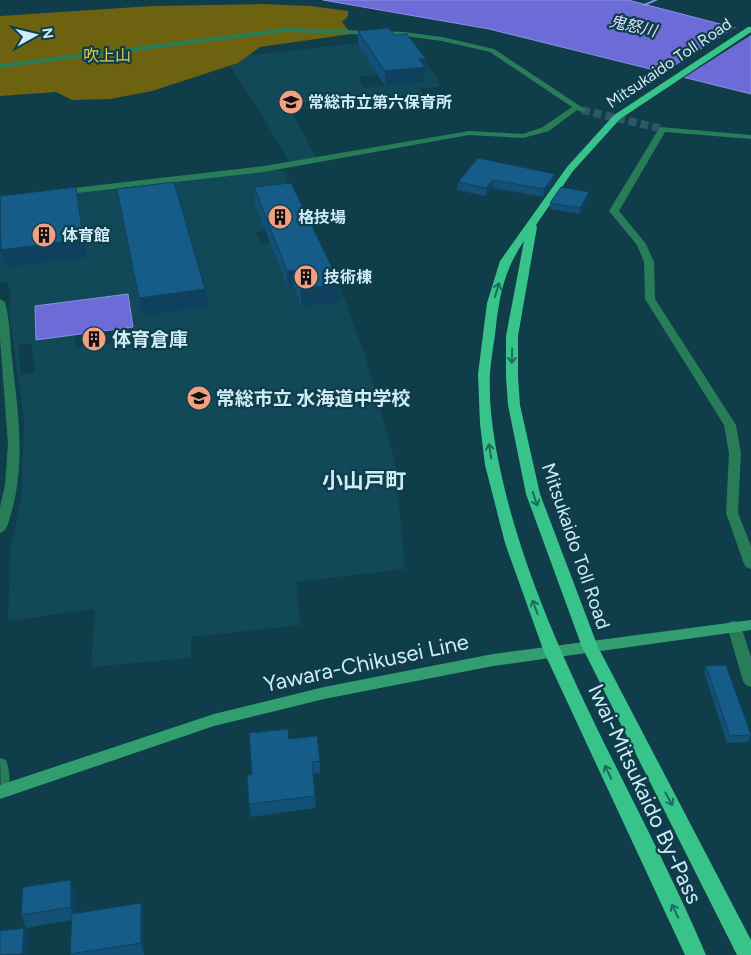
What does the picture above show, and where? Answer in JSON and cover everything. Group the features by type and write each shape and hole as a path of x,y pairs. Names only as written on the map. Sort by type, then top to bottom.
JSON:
{"highway":[{"name":"Mitsukaido Toll Road","path":"552,652 512,543 492,465 485,407 484,374 493,303 505,261 570,169 617,117 751,29"},
{"name":"Mitsukaido Toll Road","path":"533,221 512,336 514,405 533,494 590,647"},
{"name":"Iwai-Mitsukaido By-Pass","path":"590,647 748,955"},
{"name":"Iwai-Mitsukaido By-Pass","path":"552,652 696,955"}],"main road":[{"name":"Yawara-Chikusei Line","path":"1,791 214,720 324,693 493,660 751,624"}],"street":[{"path":"0,66 286,30 404,34 442,39 492,50 579,108 546,129 523,136 469,132 264,169 45,194"},
{"path":"751,137 663,129 614,211 641,244 649,262 650,299 730,425 735,452 732,512 751,564"},
{"path":"0,302 15,424 14,476 9,501 0,528"},
{"path":"734,626 751,681"},
{"path":"0,765 1,791"}],"shaded area":[{"name":"常総市立第六保育所","path":"386,40 406,42 436,75 441,87 420,88 425,98 354,99 288,104 316,157 289,162 253,100 224,58","holes":["386,74 394,85 364,88 358,77"]},
{"name":"常総市立 水海道中学校","path":"277,170 284,172 345,301 365,355 395,462 405,569 296,582 301,625 191,637 191,658 91,667 95,609 8,621 10,552 21,498 24,421 9,309 11,294 8,283 0,282 0,207 31,198","holes":["266,230 309,237 261,244 256,232","315,245 301,307 294,288","128,294 133,327 36,340","111,330 113,343 76,347 75,335","31,343 35,372 21,375 18,345"]}],"green space":[{"name":"吹上山","path":"263,4 311,6 348,11 348,16 342,22 351,34 260,47 238,63 152,91 110,99 72,100 56,92 0,96 0,16 152,6"}],"water":[{"name":"鬼怒川","path":"323,0 628,0 751,32 751,94 489,29"},
{"path":"128,294 133,327 36,340 35,306"}],"pier":[{"path":"738,26 751,29 751,35 682,79 662,74"}],"building":[{"path":"389,28 394,35 407,34 426,59 419,59 425,67 385,71 358,31"},
{"path":"478,158 555,174 544,189 493,180 486,188 458,182"},
{"path":"174,182 205,289 139,298 117,189"},
{"path":"291,183 340,284 301,289 293,270 287,271 254,187"},
{"name":"体育館","path":"76,187 83,239 1,250 0,196"},
{"path":"561,187 589,192 580,208 550,203"},
{"path":"726,665 751,735 730,736 706,666"},
{"path":"288,729 289,739 317,736 320,761 312,762 315,796 249,804 247,775 252,775 249,733"},
{"path":"71,880 71,907 21,915 23,887"},
{"path":"141,903 141,943 70,954 72,914"},
{"path":"24,928 22,954 0,955 0,931"}],"waterway":[{"path":"644,5 656,0"}],"tunnel":[{"path":"582,110 663,129"}],"place":[{"name":"常総市立第六保育所","path":"291,102"},
{"name":"格技場","path":"280,217"},
{"name":"体育館","path":"44,235"},
{"name":"技術棟","path":"306,277"},
{"name":"体育倉庫","path":"94,339"},
{"name":"常総市立 水海道中学校","path":"199,398"}],"district":[{"name":"小山戸町","path":"364,480"}]}
